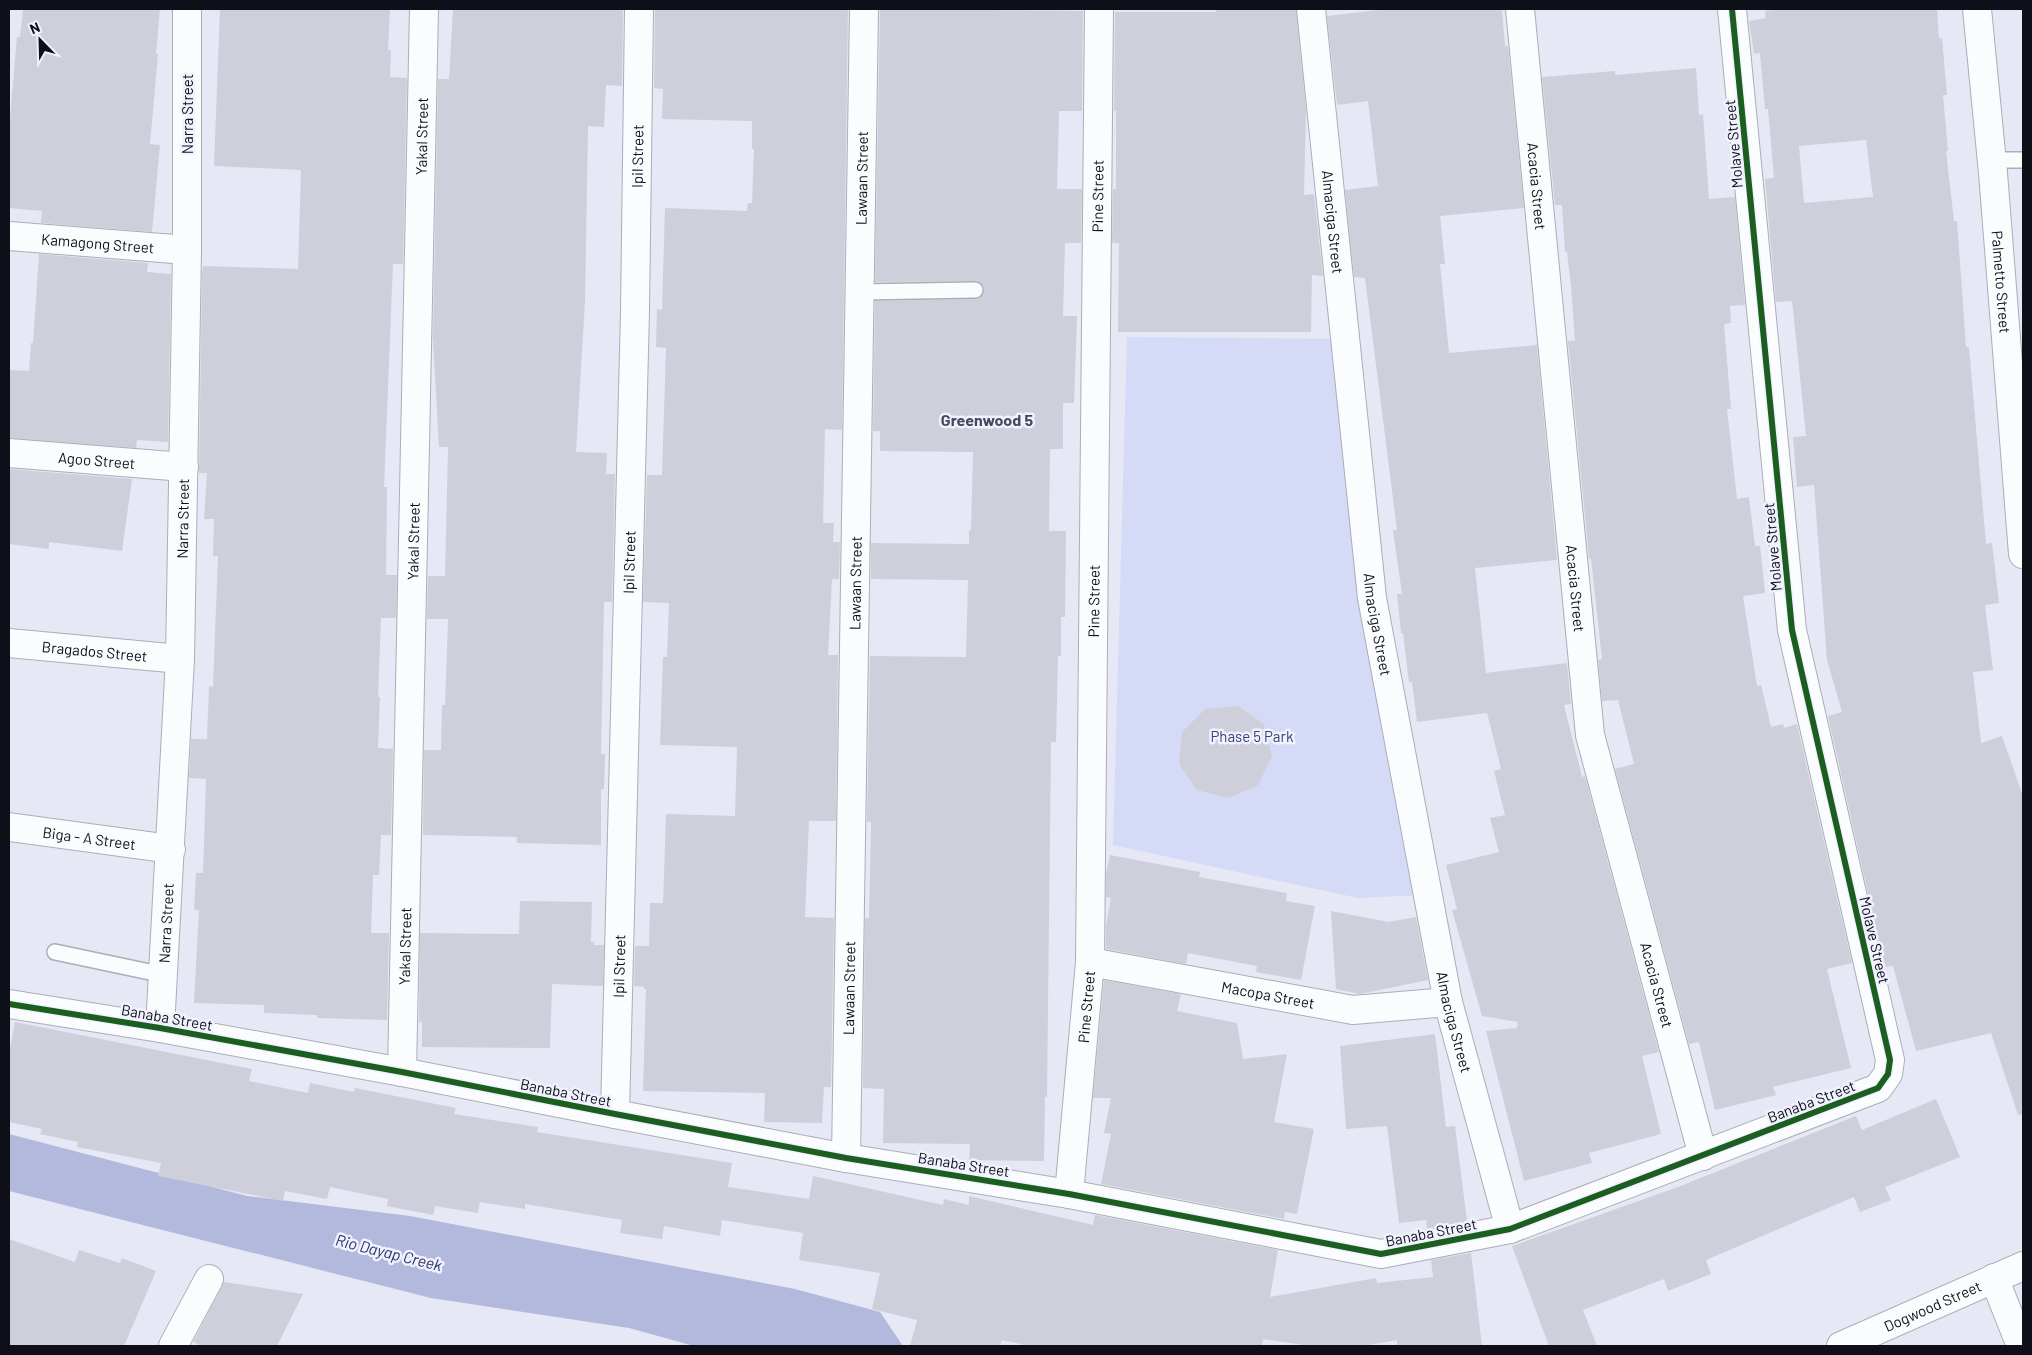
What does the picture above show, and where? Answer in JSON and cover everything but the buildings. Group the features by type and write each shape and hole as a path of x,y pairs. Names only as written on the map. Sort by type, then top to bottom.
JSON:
{"street":[{"name":"Narra Street","path":"160,1028 180,659 187,250 187,9"},
{"name":"Yakal Street","path":"402,1072 424,9"},
{"name":"Ipil Street","path":"615,1114 635,311 639,9"},
{"name":"Lawaan Street","path":"846,1158 864,9"},
{"name":"Pine Street","path":"1069,1194 1090,962 1099,9"},
{"name":"Almaciga Street","path":"1310,9 1372,598 1448,1002 1510,1229"},
{"name":"Acacia Street","path":"1520,9 1590,735 1703,1156"},
{"name":"Molave Street","path":"1732,9 1792,630 1890,1060 1888,1074"},
{"name":"Palmetto Street","path":"1977,9 1992,160 2023,554"},
{"name":"Kamagong Street","path":"9,236 187,250"},
{"name":"Agoo Street","path":"9,453 184,467"},
{"name":"Bragados Street","path":"9,643 180,659"},
{"name":"Biga - A Street","path":"9,827 171,849"},
{"name":"Macopa Street","path":"1090,962 1353,1010 1448,1002"},
{"name":"Banaba Street","path":"9,1004 160,1028 402,1072 846,1158 1069,1194 1381,1254 1510,1229 1878,1088 1888,1074"},
{"name":"Dogwood Street","path":"1841,1346 2023,1266"},
{"path":"1994,1278 2021,1346"},
{"path":"173,1346 209,1280"}],"lane":[{"path":"1992,160 2023,160"},
{"path":"860,292 975,290"},
{"path":"55,952 164,975"}],"green space":[{"name":"Phase 5 Park","path":"1127,337 1338,339 1420,895 1358,898 1113,845"}],"water":[{"name":"Rio Dayap Creek","path":"9,1134 247,1196 410,1216 795,1289 880,1312 903,1346 694,1346 629,1328 431,1298 9,1191"}],"cycle path":[{"path":"9,1004 160,1028 402,1072 846,1158 1069,1194 1381,1254 1510,1229 1878,1088 1888,1074 1890,1060 1792,630 1732,9"}],"district":[{"name":"Greenwood 5","path":"987,419"}]}
